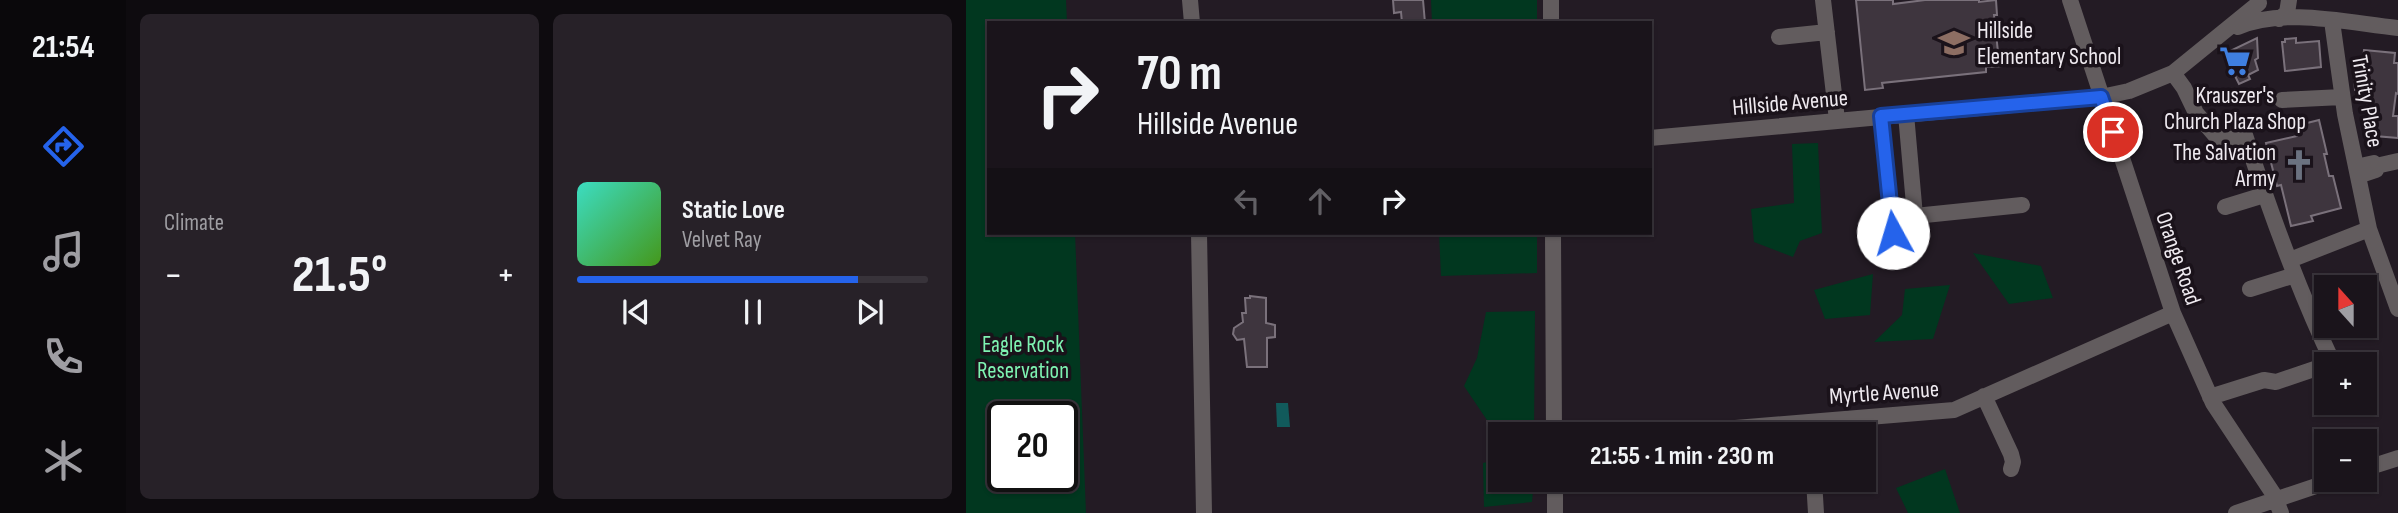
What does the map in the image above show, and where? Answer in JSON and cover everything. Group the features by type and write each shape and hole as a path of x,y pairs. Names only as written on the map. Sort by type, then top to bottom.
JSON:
{"street":[{"path":"1190,0 1192,21"},
{"path":"1551,0 1551,21"},
{"path":"1822,0 1837,120"},
{"name":"Orange Road","path":"2070,0 2173,313 2210,397 2278,506"},
{"path":"2260,2 2262,13 2274,19"},
{"path":"2225,33 2260,2"},
{"path":"2274,19 2287,13 2290,2 2307,18"},
{"path":"2225,33 2255,21 2307,18 2398,28"},
{"name":"Trinity Place","path":"2332,21 2342,97 2369,229 2394,286 2398,309"},
{"path":"1779,37 1827,32"},
{"name":"Hillside Avenue","path":"1652,138 2101,97 2129,91 2173,73 2225,33"},
{"path":"2173,73 2196,113 2221,142 2245,135 2264,195 2328,352"},
{"path":"2282,100 2342,97"},
{"path":"1906,114 1915,216 2022,205"},
{"path":"1881,116 1893,233"},
{"path":"2357,172 2398,161"},
{"path":"2225,207 2264,195"},
{"path":"2250,289 2369,229"},
{"path":"1199,235 1204,513"},
{"path":"1553,235 1554,422"},
{"name":"Myrtle Avenue","path":"1854,422 1954,410 2173,313"},
{"path":"2210,397 2264,380 2276,382 2314,370"},
{"path":"1984,396 2011,454 2011,469"},
{"path":"2377,465 2398,458"},
{"path":"2236,513 2278,506 2314,489"},
{"path":"1555,492 1555,513"},
{"path":"1815,492 1816,513"}],"green space":[{"name":"Eagle Rock Reservation","path":"966,0 1066,0 1067,21 987,21 987,235 1075,235 1086,513 966,513"},
{"path":"1431,0 1537,0 1537,21 1432,21"},
{"path":"1818,143 1822,233 1800,241 1793,257 1754,242 1751,209 1794,203 1792,144"},
{"path":"1439,235 1537,235 1537,273 1441,276"},
{"path":"1973,253 2041,266 2053,298 2009,304"},
{"path":"1873,274 1870,315 1825,319 1814,290"},
{"path":"1950,285 1933,339 1874,342 1902,315 1905,289"},
{"path":"1535,311 1534,422 1488,422 1464,386 1477,358 1486,312"},
{"path":"1488,462 1488,492 1533,492 1532,502 1484,507 1483,463"},
{"path":"1945,469 1960,513 1908,513 1896,488"}],"shaded area":[{"path":"1276,403 1288,403 1290,427 1277,427"}],"building":[{"path":"1393,0 1423,0 1425,21 1402,21 1401,12 1394,13"},
{"path":"1856,0 1893,0 1893,4 1925,0 1996,0 1997,15 1994,15 1998,52 2001,52 2003,66 1986,67 1986,72 1882,83 1883,88 1865,90"},
{"path":"2257,38 2258,58 2255,60 2258,70 2248,75 2250,79 2239,84 2224,54"},
{"path":"2296,38 2296,43 2319,41 2321,67 2285,71 2282,42"},
{"path":"2364,50 2395,53 2394,63 2398,63 2398,94 2396,93 2393,116 2398,116 2398,138 2375,136 2376,133 2365,132 2368,99 2360,98 2361,91 2355,90 2354,74 2359,59 2363,59"},
{"name":"The Salvation Army","path":"2319,120 2329,176 2333,176 2341,208 2311,216 2313,221 2291,226 2281,185 2277,186 2266,143 2297,136 2295,126"},
{"path":"1245,298 1266,298 1266,323 1275,325 1275,337 1267,338 1267,367 1247,367 1244,339 1237,340 1233,334 1234,328 1243,322 1242,313 1246,313"}],"place":[{"name":"Hillside Elementary School","path":"1954,43"},
{"name":"Krauszer's Church Plaza Shop","path":"2235,61"},
{"name":"The Salvation Army","path":"2299,165"}],"route":[{"path":"1893,233 1881,116 2101,97 2113,132"}]}
